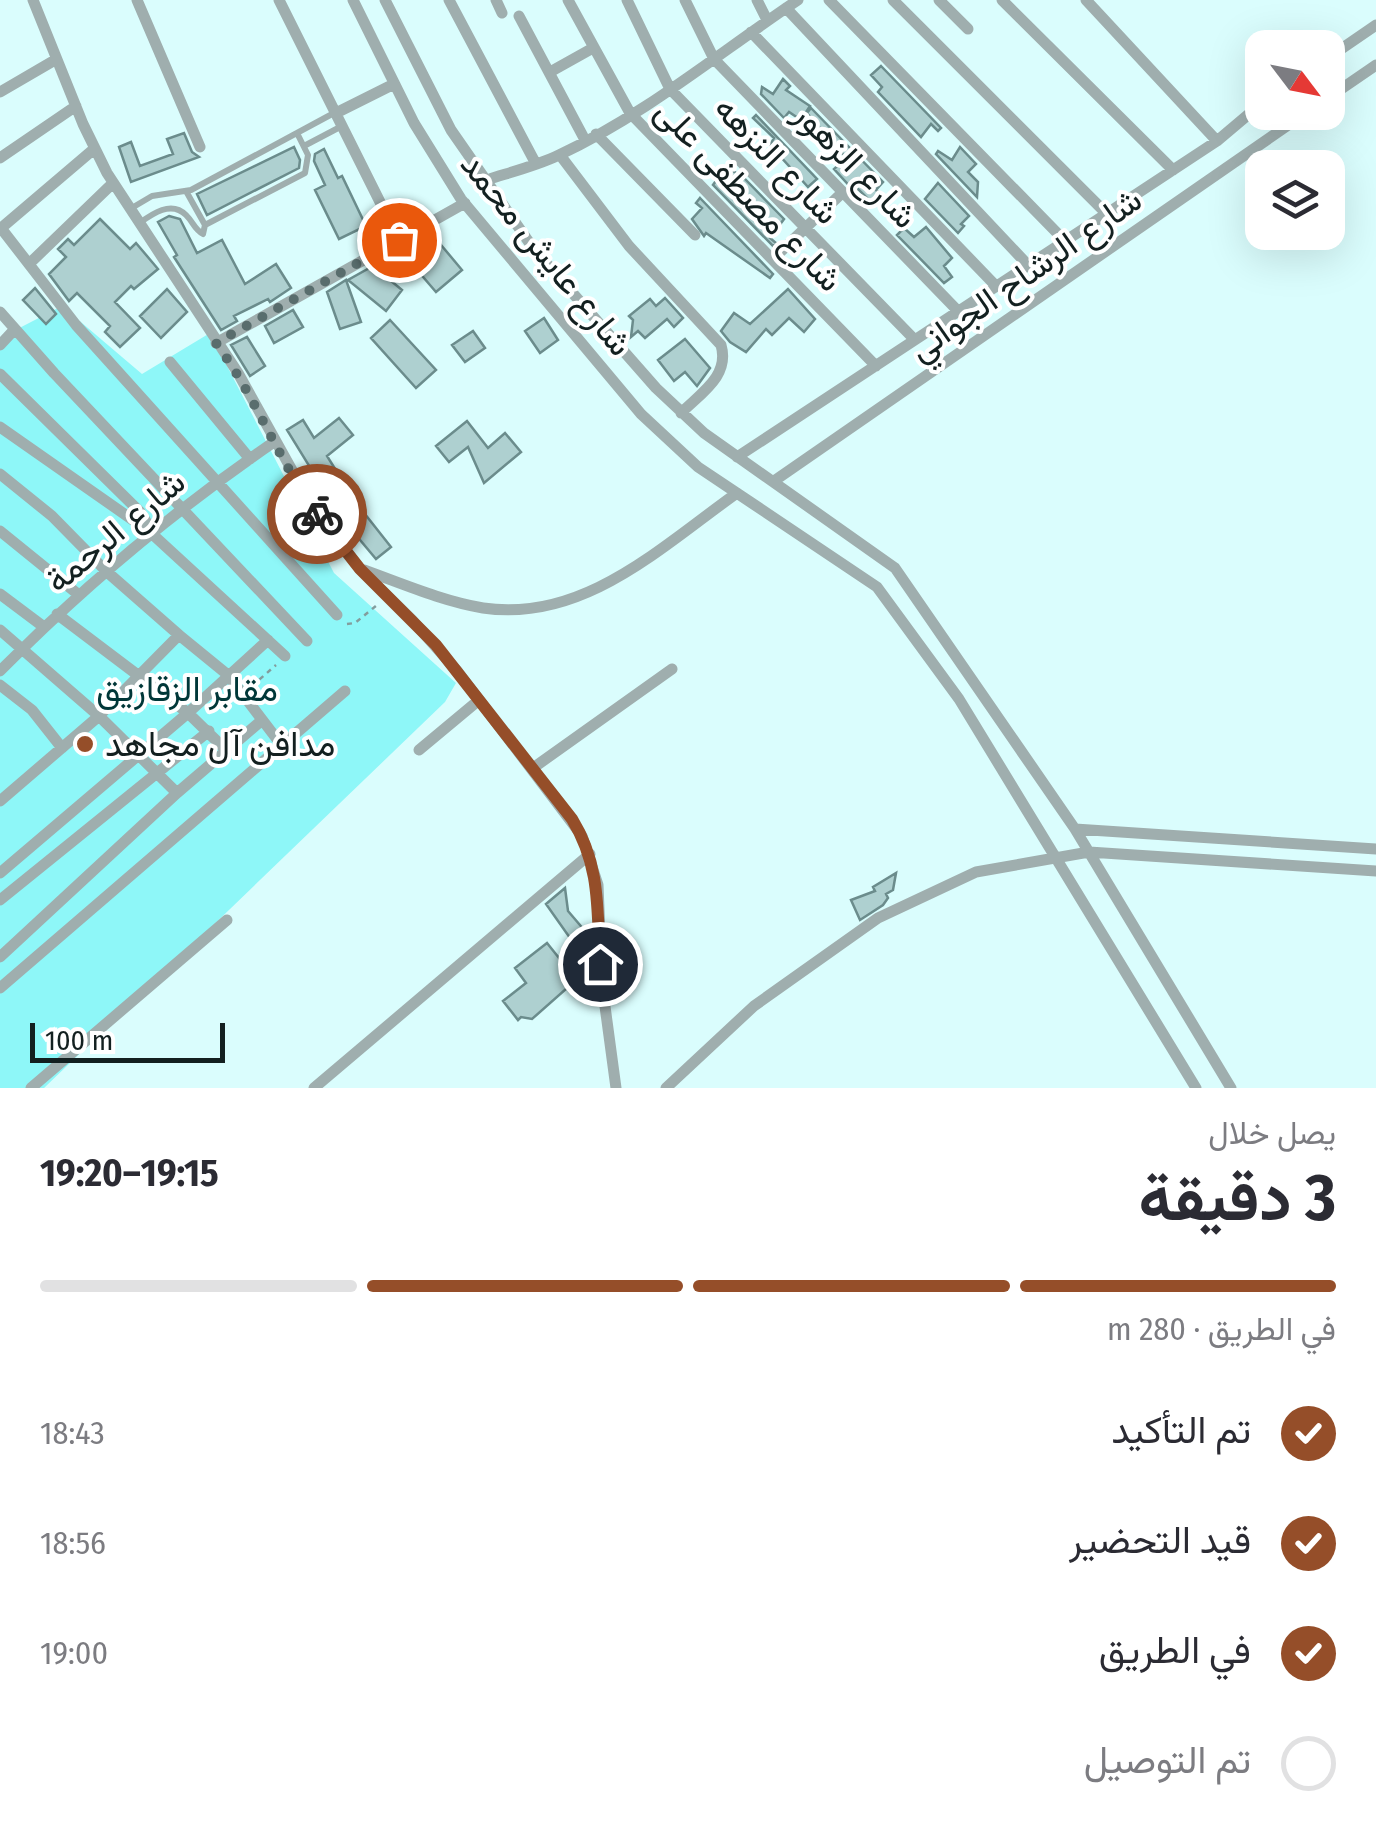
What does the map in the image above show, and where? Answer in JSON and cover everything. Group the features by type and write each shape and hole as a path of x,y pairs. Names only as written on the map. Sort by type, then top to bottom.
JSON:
{"street":[{"path":"32,0 112,183 238,373 312,508 360,569 436,645 572,819 590,854 598,885 602,984 616,1088"},
{"path":"137,0 200,147"},
{"path":"280,0 399,240"},
{"name":"شارع عايش محمد","path":"352,0 414,123 465,203 640,414 698,467 876,587 959,699 1196,1088"},
{"path":"385,0 451,130 533,248 621,350 681,413 895,568 1089,852 1231,1088"},
{"path":"449,0 536,164"},
{"name":"شارع مصطفى على","path":"568,0 630,113 876,366"},
{"name":"شارع النزهه","path":"627,0 670,89 914,340"},
{"name":"شارع الزهور","path":"685,0 714,59 958,310"},
{"path":"756,0 767,20"},
{"path":"486,180 536,164 591,137 670,89 798,0"},
{"path":"829,0 1064,240"},
{"path":"894,0 1107,214"},
{"path":"939,0 968,28"},
{"path":"1002,0 1173,170"},
{"path":"1086,0 1217,141"},
{"path":"786,8 1027,264"},
{"path":"519,16 591,137 695,235"},
{"path":"1345,46 1376,24"},
{"path":"751,32 995,285"},
{"path":"550,72 594,48"},
{"path":"0,92 56,60"},
{"path":"1345,86 1376,65"},
{"path":"336,113 394,84"},
{"path":"0,158 76,106"},
{"name":"شارع الرشاح الجواني","path":"737,457 1217,141 1245,117"},
{"name":"شارع الرشاح الجواني","path":"774,481 1281,130"},
{"path":"94,149 1,229 76,325 337,615"},
{"path":"560,154 630,246 720,345 720,375 681,413"},
{"path":"30,262 112,183"},
{"path":"774,258 843,192"},
{"path":"216,343 465,203"},
{"path":"0,312 307,641"},
{"path":"0,345 14,330"},
{"path":"170,362 250,458"},
{"path":"0,374 140,512 148,531"},
{"path":"0,427 148,531 285,656"},
{"name":"شارع الرحمة","path":"0,671 148,531 274,442"},
{"path":"0,474 228,675 283,747"},
{"path":"360,569 484,608 548,606 579,598 608,584 737,493"},
{"path":"0,531 79,595"},
{"path":"0,594 44,627"},
{"path":"57,614 188,713 227,751"},
{"path":"0,630 98,716 176,793"},
{"path":"0,800 98,716 179,635"},
{"path":"0,874 268,640"},
{"path":"533,768 672,669"},
{"path":"0,685 32,710 62,748"},
{"path":"0,988 345,691"},
{"path":"419,750 479,700"},
{"path":"2,950 261,720"},
{"path":"0,900 209,731"},
{"path":"1074,829 1376,849"},
{"path":"666,1088 754,1006 878,918 976,872 1089,852 1376,871"},
{"path":"314,1088 590,854"},
{"path":"31,1088 228,920"}],"lane":[{"path":"129,210 152,196 186,191 336,113"},
{"path":"304,146 342,126"},
{"path":"205,225 302,176 309,164 297,133"},
{"path":"138,224 169,208 183,212 198,233 206,232 186,191"}],"path":[{"path":"662,148 702,120"},
{"path":"337,615 349,625 355,624 387,596"},
{"path":"244,694 285,656"}],"green space":[{"name":"مقابر الزقازيق","path":"62,306 142,374 210,333 334,573 456,683 445,702 44,1088 0,1088 0,338"}],"building":[{"path":"881,66 941,128 938,131 931,124 921,137 878,92 882,87 871,75"},
{"path":"783,79 790,86 786,90 810,106 801,120 789,112 784,118 761,94 762,87 773,94"},
{"path":"811,108 883,182 876,190 881,194 872,203 858,189 855,192 834,169 846,158 807,113"},
{"path":"756,115 817,179 808,187 770,145 774,138 753,118"},
{"path":"184,133 192,152 199,157 131,182 119,147 131,142 140,166 173,154 167,139"},
{"path":"294,147 299,168 207,215 197,194"},
{"path":"960,147 976,164 968,172 978,182 977,197 936,154 938,151 952,160"},
{"path":"324,149 366,226 339,239 315,190 325,185 314,161 315,154"},
{"path":"726,167 743,177 784,219 770,238 776,243 773,246 713,185"},
{"path":"938,183 969,216 958,233 925,199"},
{"path":"700,198 773,274 770,278 706,233 704,236 692,219 702,208 696,203"},
{"path":"169,216 180,219 197,253 222,240 245,284 276,264 291,288 270,302 268,299 234,316 237,321 221,330 174,257 177,255 158,222"},
{"path":"100,219 130,249 136,243 158,269 115,302 140,328 120,347 105,332 110,326 77,293 69,301 49,274 66,257 58,249 68,239 74,245"},
{"path":"926,227 952,258 944,266 952,277 944,283 897,235 904,228 914,237"},
{"path":"431,233 462,270 436,292 400,250"},
{"path":"373,266 402,290 386,311 348,280"},
{"path":"346,280 361,322 340,329 327,292"},
{"path":"35,288 56,314 46,324 23,300"},
{"path":"167,289 187,312 161,338 140,316"},
{"path":"788,289 815,319 804,332 789,318 772,335 766,329 746,352 721,331 734,313 750,324"},
{"path":"665,298 683,318 674,327 667,319 645,338 638,331 631,337 633,320 629,316 650,299 656,306"},
{"path":"293,310 303,327 274,343 265,326"},
{"path":"544,318 558,340 540,353 525,331"},
{"path":"390,320 436,370 416,388 371,338"},
{"path":"473,331 485,348 465,362 452,345"},
{"path":"247,337 265,366 250,376 231,345"},
{"path":"685,339 710,368 697,386 685,372 674,381 658,360"},
{"path":"339,418 353,435 327,456 357,504 391,547 376,559 340,516 287,430 303,420 314,438"},
{"path":"467,421 488,448 505,433 521,452 484,483 468,447 449,462 436,446"},
{"path":"896,873 893,890 886,894 883,905 860,920 851,900 875,891 873,887"},
{"path":"565,888 568,911 591,938 592,966 532,1019 518,1020 503,1001 526,983 515,968 547,943 559,958 575,945 546,904"}],"way so far":[{"path":"317,514 292,476 251,395 216,343 399,240"}],"place":[{"name":"مدافن آل مجاهد","path":"85,744"}],"route":[{"path":"317,514 360,569 436,645 572,819 595,869 600,964"}]}
